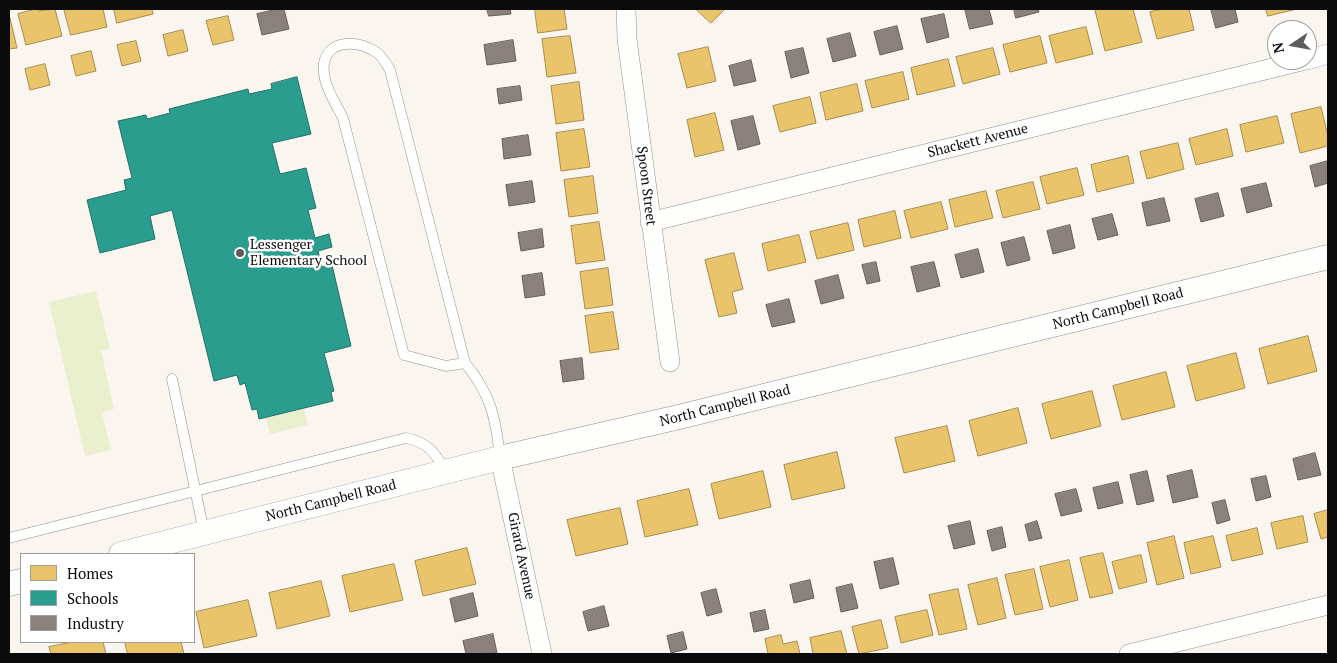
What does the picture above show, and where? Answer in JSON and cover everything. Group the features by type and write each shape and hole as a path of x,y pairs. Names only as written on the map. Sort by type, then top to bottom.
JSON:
{"street":[{"name":"Spoon Street","path":"626,9 626,39 670,362"},
{"name":"Shackett Avenue","path":"650,222 1267,70"},
{"name":"North Campbell Road","path":"125,553 500,458 678,417 1328,257"},
{"name":"Girard Avenue","path":"500,458 542,654"},
{"path":"1129,654 1328,605"}],"lane":[{"path":"465,363 446,366 404,355 343,118 331,96 324,72 324,62 328,53 344,43 355,43 378,53 390,70 465,363 479,380 486,394 498,431 500,458"},
{"path":"172,379 204,532"},
{"path":"9,538 406,438 430,447 447,472"}],"green space":[{"path":"96,291 110,349 101,351 114,409 102,412 111,450 85,456 49,302"},
{"path":"304,409 308,425 270,434 266,418"}],"building: Homes":[{"path":"37,9 38,11 55,9 62,36 26,45 18,14"},
{"path":"64,9 103,9 107,27 71,35"},
{"path":"114,9 152,9 153,14 117,23"},
{"path":"535,9 564,9 567,29 538,33"},
{"path":"696,9 725,9 711,23"},
{"path":"1133,9 1142,42 1105,51 1095,10"},
{"path":"1165,9 1189,9 1194,30 1157,39 1150,12"},
{"path":"1266,9 1297,9 1268,16"},
{"path":"228,16 234,40 213,45 206,21"},
{"path":"9,19 17,48 9,49"},
{"path":"1086,27 1093,54 1056,63 1049,36"},
{"path":"183,30 188,51 168,56 163,35"},
{"path":"570,36 576,73 547,77 542,39"},
{"path":"1040,36 1047,63 1010,72 1003,45"},
{"path":"136,41 141,61 122,66 117,45"},
{"path":"708,47 716,81 687,88 678,54"},
{"path":"993,48 1000,74 963,84 956,57"},
{"path":"91,51 96,71 76,76 71,56"},
{"path":"948,59 955,86 917,95 911,68"},
{"path":"45,64 50,85 30,90 25,69"},
{"path":"903,72 909,99 872,108 865,81"},
{"path":"579,82 584,120 556,124 551,86"},
{"path":"857,84 863,111 826,120 820,93"},
{"path":"810,97 816,123 780,132 773,106"},
{"path":"1321,107 1328,136 1328,146 1300,153 1291,114"},
{"path":"715,113 724,150 695,157 687,120"},
{"path":"1277,116 1284,143 1246,152 1240,125"},
{"path":"584,129 590,167 561,171 556,133"},
{"path":"1227,129 1233,156 1196,165 1189,139"},
{"path":"1178,143 1184,169 1147,179 1140,152"},
{"path":"1128,156 1134,183 1097,192 1091,165"},
{"path":"1077,168 1084,195 1047,204 1040,177"},
{"path":"593,176 598,213 569,217 564,180"},
{"path":"1033,182 1040,209 1003,218 996,191"},
{"path":"986,191 993,218 955,227 949,200"},
{"path":"941,202 948,229 911,238 904,211"},
{"path":"895,211 901,238 864,247 858,220"},
{"path":"599,222 605,260 576,264 571,226"},
{"path":"848,223 854,250 817,259 810,232"},
{"path":"799,235 806,262 768,271 762,244"},
{"path":"734,253 743,289 732,292 737,313 719,317 705,260"},
{"path":"608,268 613,305 585,309 580,272"},
{"path":"613,312 619,349 590,353 585,316"},
{"path":"1308,336 1317,371 1268,384 1259,349"},
{"path":"1236,353 1245,388 1196,401 1187,366"},
{"path":"1166,372 1175,407 1122,420 1113,386"},
{"path":"1092,391 1101,426 1051,439 1042,404"},
{"path":"1018,408 1027,443 978,456 969,421"},
{"path":"947,426 955,461 904,473 895,438"},
{"path":"837,452 845,488 792,500 784,465"},
{"path":"763,471 771,507 719,519 711,484"},
{"path":"689,489 698,525 645,537 637,501"},
{"path":"620,508 628,544 576,556 567,520"},
{"path":"1328,510 1328,537 1321,539 1314,514"},
{"path":"1303,516 1308,542 1277,549 1271,523"},
{"path":"1257,528 1263,554 1232,561 1226,536"},
{"path":"1174,536 1184,578 1157,585 1147,543"},
{"path":"1213,536 1221,567 1191,574 1184,543"},
{"path":"467,548 476,584 423,596 415,561"},
{"path":"1103,553 1113,593 1090,598 1080,558"},
{"path":"1141,555 1147,582 1119,589 1112,562"},
{"path":"1069,560 1078,600 1050,607 1040,567"},
{"path":"394,564 403,600 350,612 342,576"},
{"path":"1034,569 1043,609 1015,615 1005,575"},
{"path":"997,578 1006,618 978,625 968,585"},
{"path":"321,581 330,616 277,629 269,593"},
{"path":"958,589 967,629 939,635 929,595"},
{"path":"248,600 257,636 204,648 196,612"},
{"path":"927,610 933,635 901,643 895,617"},
{"path":"881,620 888,648 859,654 852,627"},
{"path":"841,631 847,654 813,654 810,638"},
{"path":"781,635 783,644 797,641 800,654 768,654 765,639"},
{"path":"67,643 103,643 106,654 51,654 49,647"},
{"path":"125,643 181,643 184,654 128,654"}],"building: Schools":[{"path":"297,77 311,134 272,143 280,174 306,168 316,208 308,210 315,238 329,234 332,247 318,251 322,267 332,265 351,346 324,353 334,391 331,392 333,401 259,419 257,409 252,410 245,383 240,385 237,375 214,381 172,210 150,216 155,239 100,253 87,200 126,190 124,180 132,178 118,121 146,115 147,119 170,113 169,109 248,89 249,94 272,89 271,84"}],"building: Industry":[{"path":"284,9 289,29 262,35 257,14"},
{"path":"487,9 510,9 511,14 489,16"},
{"path":"965,9 989,9 993,24 970,29"},
{"path":"1014,9 1038,9 1039,12 1016,18"},
{"path":"1211,9 1235,9 1238,22 1216,28"},
{"path":"944,14 949,37 927,43 921,19"},
{"path":"897,26 903,49 880,55 874,32"},
{"path":"850,33 856,56 833,62 827,39"},
{"path":"513,40 516,61 487,65 484,45"},
{"path":"803,48 809,73 791,78 785,52"},
{"path":"751,60 756,81 734,86 729,66"},
{"path":"520,86 522,100 499,104 497,89"},
{"path":"753,116 760,144 738,150 731,121"},
{"path":"528,135 531,155 504,159 502,139"},
{"path":"1328,161 1328,183 1315,187 1310,166"},
{"path":"532,181 535,202 509,206 506,185"},
{"path":"1266,183 1272,206 1247,213 1241,189"},
{"path":"1218,193 1224,216 1201,222 1195,199"},
{"path":"1164,198 1170,221 1147,226 1142,203"},
{"path":"1112,214 1118,235 1098,240 1092,219"},
{"path":"1070,225 1075,248 1053,254 1047,231"},
{"path":"542,229 544,247 521,251 518,233"},
{"path":"1024,237 1030,260 1007,266 1001,243"},
{"path":"978,249 984,272 961,278 955,255"},
{"path":"876,262 880,281 867,284 862,265"},
{"path":"934,262 940,286 917,292 911,267"},
{"path":"542,273 545,295 525,298 522,276"},
{"path":"838,275 844,298 821,304 815,281"},
{"path":"789,299 795,322 772,327 766,305"},
{"path":"582,358 584,379 563,382 560,361"},
{"path":"1315,453 1321,475 1298,480 1293,459"},
{"path":"1192,470 1198,497 1173,503 1167,476"},
{"path":"1147,471 1154,501 1137,505 1130,475"},
{"path":"1266,476 1271,497 1256,501 1251,479"},
{"path":"1118,482 1123,503 1098,509 1093,488"},
{"path":"1076,489 1082,511 1061,516 1055,494"},
{"path":"1225,500 1230,520 1217,524 1212,503"},
{"path":"970,521 975,544 954,549 948,526"},
{"path":"1037,521 1042,538 1029,541 1025,525"},
{"path":"1002,527 1006,547 992,551 987,531"},
{"path":"893,558 899,584 880,589 874,562"},
{"path":"810,580 814,598 794,603 790,585"},
{"path":"852,584 858,608 841,612 836,588"},
{"path":"716,589 722,612 707,616 701,593"},
{"path":"473,593 478,616 455,622 450,599"},
{"path":"604,606 609,626 588,631 583,612"},
{"path":"765,610 769,629 754,632 750,613"},
{"path":"683,632 687,649 671,653 667,636"},
{"path":"493,634 497,653 466,654 463,641"}],"place":[{"name":"Lessenger Elementary School","path":"240,253"}]}
